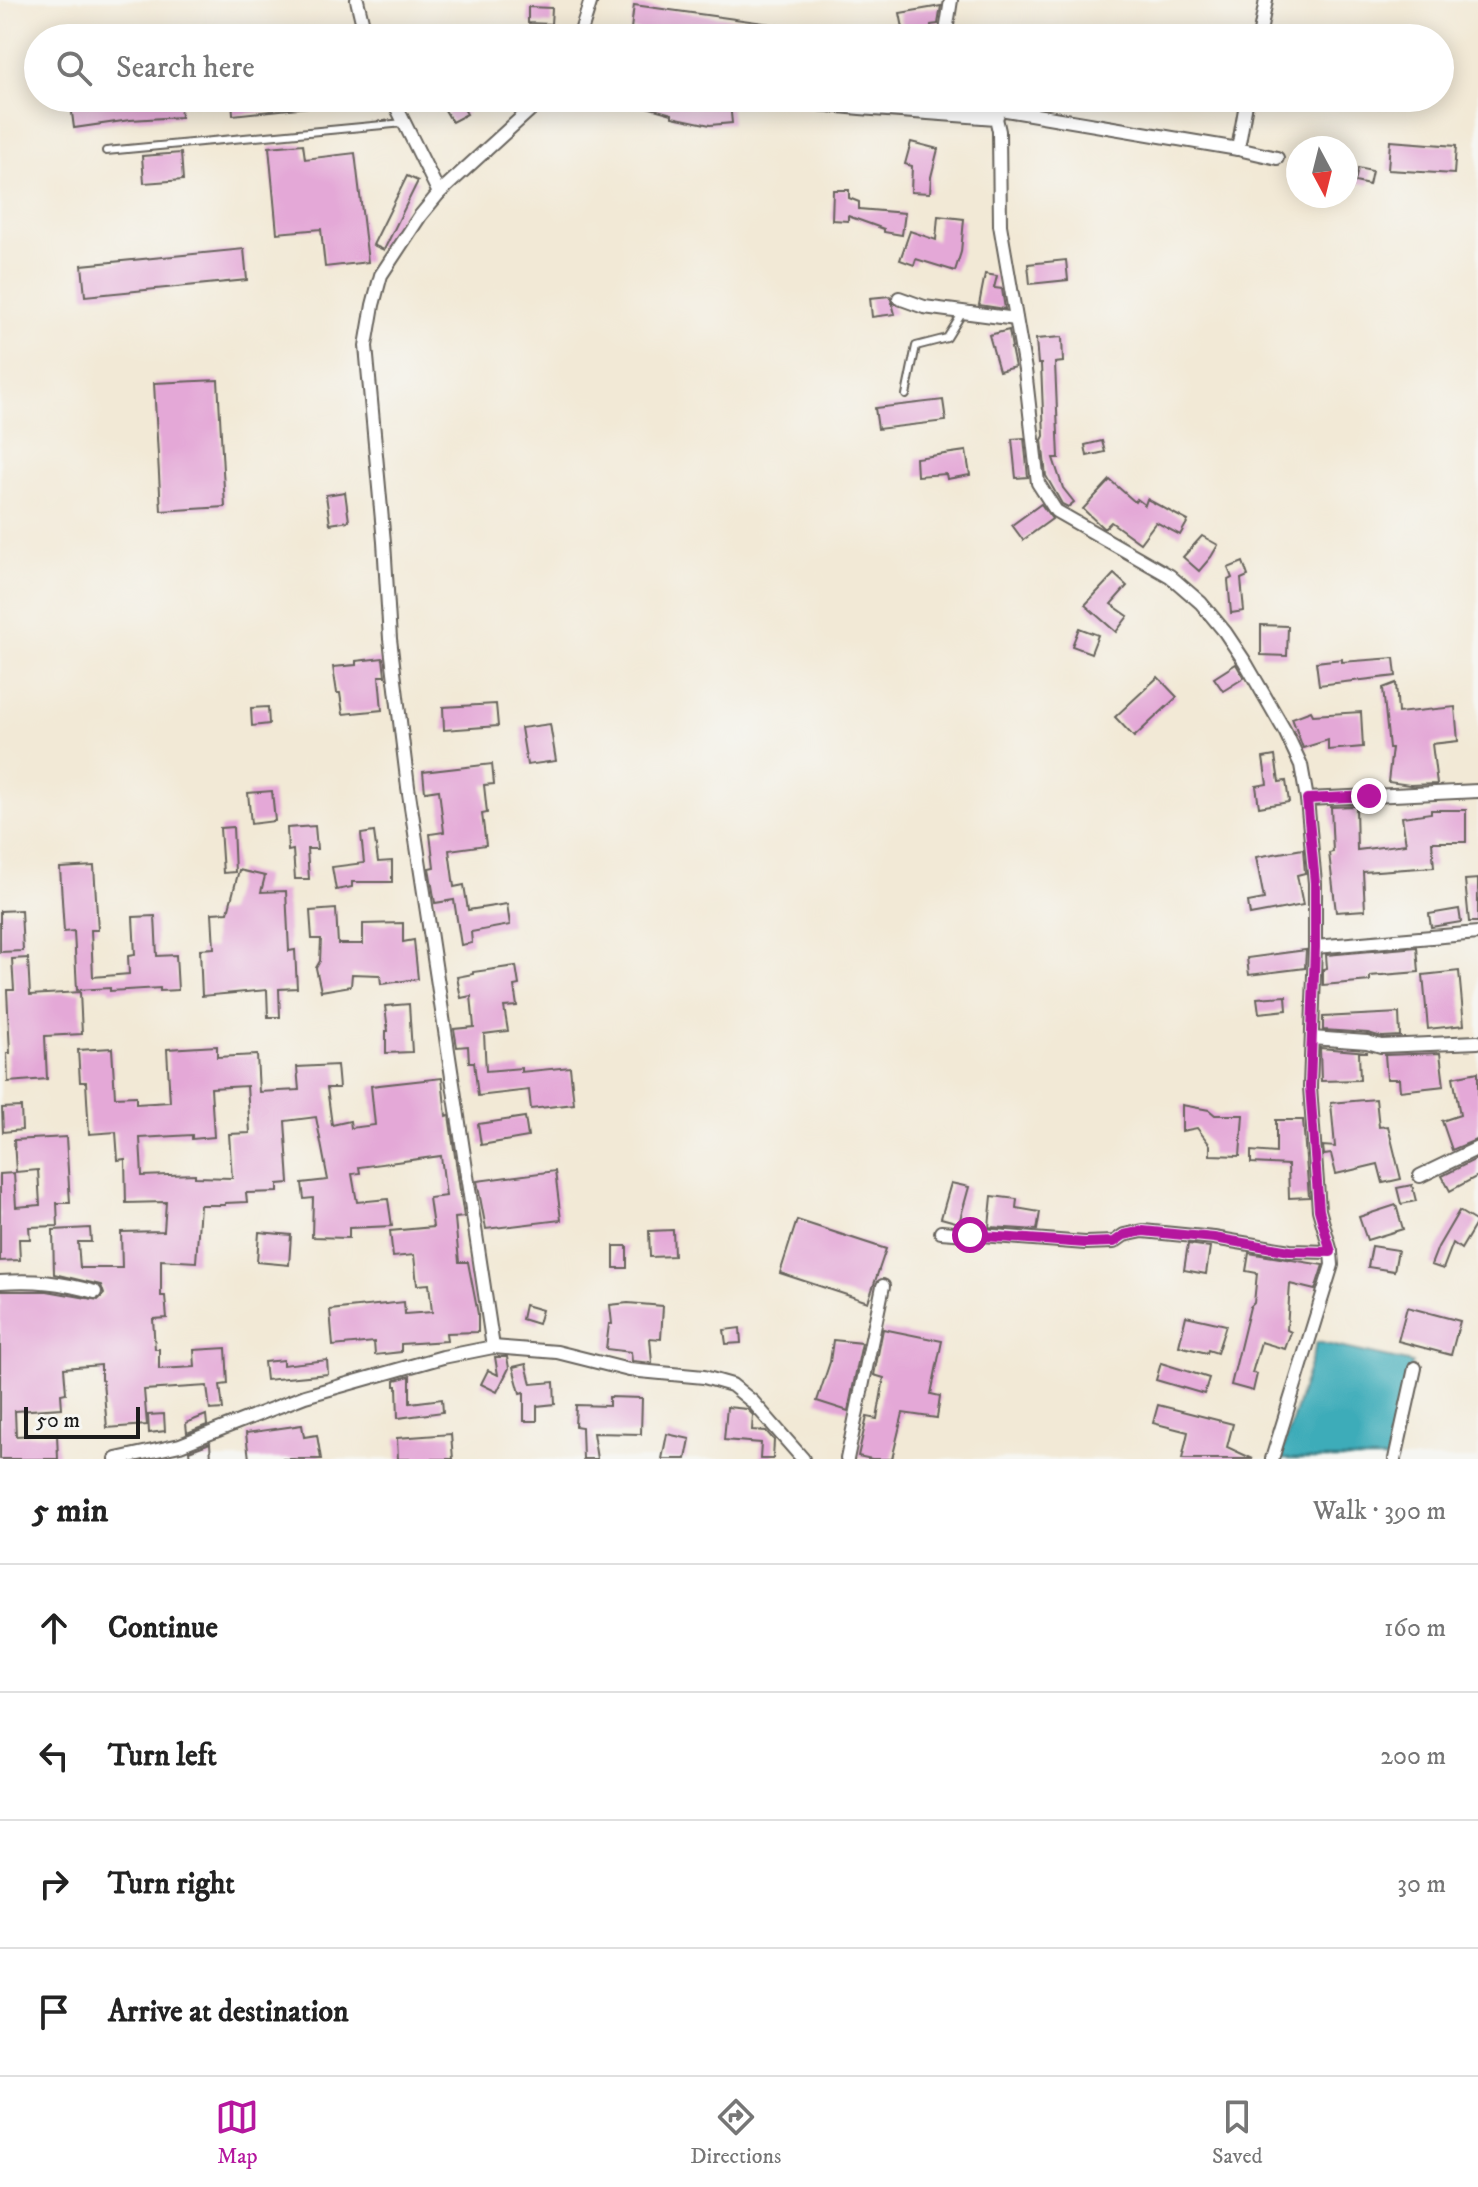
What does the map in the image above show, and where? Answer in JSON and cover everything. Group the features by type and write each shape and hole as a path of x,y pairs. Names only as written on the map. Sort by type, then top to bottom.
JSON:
{"street":[{"path":"357,0 363,24"},
{"path":"583,24 591,0"},
{"path":"947,24 951,0"},
{"path":"1262,24 1266,0"},
{"path":"399,112 439,193"},
{"path":"493,1347 408,787 390,639 366,346 381,275 420,216 439,193 528,112"},
{"path":"970,112 998,113"},
{"path":"994,112 1238,149 1277,158"},
{"path":"1238,149 1245,112"},
{"path":"998,113 1000,225 1025,370 1038,483 1056,511 1170,576 1201,603 1232,642 1286,733 1301,765 1315,883 1310,1087 1319,1210 1332,1265 1272,1459"},
{"path":"899,298 924,307 1016,319"},
{"path":"1307,799 1478,791"},
{"path":"1315,947 1478,933"},
{"path":"1312,1038 1381,1046 1478,1042"},
{"path":"1420,1176 1478,1148"},
{"path":"941,1232 1085,1243 1114,1242 1124,1235 1143,1231 1214,1238 1290,1251 1331,1252"},
{"path":"0,1282 36,1280 95,1292"},
{"path":"847,1459 883,1286"},
{"path":"116,1459 180,1445 305,1396 443,1357 493,1347 557,1352 629,1370 704,1377 732,1385 753,1402 803,1459"},
{"path":"1395,1459 1415,1368"}],"lane":[{"path":"106,151 404,123"},
{"path":"906,395 916,346 947,338 963,312"}],"water":[{"path":"1317,1342 1412,1363 1392,1459 1280,1459"}],"building":[{"path":"634,5 772,24 632,24"},
{"path":"941,6 938,24 902,24 900,13"},
{"path":"528,7 552,8 551,24 528,23"},
{"path":"72,112 180,112 181,117 74,128"},
{"path":"233,112 261,112 233,115"},
{"path":"446,112 466,112 467,114 452,122"},
{"path":"665,112 731,112 732,123 710,125 672,117 672,114"},
{"path":"1390,141 1456,146 1454,174 1388,170"},
{"path":"911,142 938,149 930,193 911,192 912,166 905,164"},
{"path":"303,144 305,159 355,153 368,262 325,267 321,229 277,233 269,147"},
{"path":"181,153 183,180 144,183 142,156"},
{"path":"1358,168 1372,171 1369,185 1358,183"},
{"path":"407,176 418,181 384,250 373,245"},
{"path":"833,190 849,190 849,198 859,202 859,209 905,213 902,235 884,232 884,229 848,216 848,221 832,220"},
{"path":"938,216 964,219 961,252 955,271 916,259 914,265 900,260 910,231 936,240"},
{"path":"244,249 247,280 85,296 82,265"},
{"path":"1066,260 1068,280 1030,284 1028,264"},
{"path":"985,274 997,276 994,288 1002,289 1005,309 979,305"},
{"path":"890,296 895,314 872,317 870,298"},
{"path":"1009,330 1015,367 999,371 989,335"},
{"path":"1062,337 1063,362 1055,363 1059,458 1053,458 1063,488 1074,502 1068,507 1062,504 1046,476 1041,364 1038,364 1036,339"},
{"path":"218,380 225,507 161,511 154,383"},
{"path":"943,400 946,421 878,429 875,408"},
{"path":"1024,438 1028,477 1016,478 1012,439"},
{"path":"1102,441 1105,452 1087,456 1085,445"},
{"path":"966,451 970,475 947,479 946,474 917,476 916,458"},
{"path":"1110,480 1135,502 1137,499 1145,505 1147,499 1188,521 1180,535 1156,522 1140,543 1111,522 1103,528 1083,509"},
{"path":"345,492 349,521 330,524 326,495"},
{"path":"1041,504 1052,519 1023,540 1012,525"},
{"path":"1202,536 1218,545 1199,571 1183,557"},
{"path":"1243,562 1248,576 1241,579 1244,611 1231,613 1228,580 1232,578 1228,568"},
{"path":"1114,574 1127,586 1111,604 1128,616 1116,632 1085,605"},
{"path":"1261,625 1288,626 1287,656 1261,655"},
{"path":"1079,628 1098,635 1091,653 1072,646"},
{"path":"383,658 385,676 379,676 382,710 343,714 333,667"},
{"path":"1394,658 1396,676 1319,685 1316,662"},
{"path":"1236,664 1244,678 1223,691 1214,678"},
{"path":"1158,677 1177,697 1134,737 1115,717"},
{"path":"1396,683 1398,713 1455,707 1458,741 1432,744 1437,784 1388,782 1392,748 1389,748 1383,688"},
{"path":"496,704 498,726 444,730 443,707"},
{"path":"268,707 269,724 252,726 251,708"},
{"path":"1311,711 1313,715 1361,712 1363,747 1328,750 1328,740 1303,748 1292,718"},
{"path":"550,724 556,761 527,765 521,728"},
{"path":"1275,756 1279,782 1286,781 1289,802 1259,807 1256,786 1267,784 1263,758"},
{"path":"492,764 494,784 484,785 487,813 482,814 486,845 449,850 454,887 464,885 468,910 507,904 510,925 471,932 472,943 461,945 454,900 435,903 429,868 434,867 430,834 444,832 439,790 425,792 423,772"},
{"path":"272,791 275,821 251,824 248,793"},
{"path":"1356,806 1357,850 1406,844 1402,817 1431,813 1431,810 1466,810 1466,842 1432,842 1434,867 1363,872 1365,910 1336,912 1329,853 1333,852 1331,807"},
{"path":"315,826 317,849 307,849 309,879 295,879 293,850 288,851 287,828"},
{"path":"233,827 235,872 223,873 220,828"},
{"path":"374,832 378,862 392,861 392,882 352,882 352,887 336,890 332,867 364,863 361,834"},
{"path":"1303,849 1305,873 1297,875 1303,905 1250,915 1248,902 1264,899 1256,857"},
{"path":"94,866 98,930 91,930 93,977 129,974 128,956 135,955 133,917 155,916 157,956 176,955 178,990 77,990 74,931 64,932 60,868"},
{"path":"239,870 265,876 261,892 286,891 289,951 295,950 297,988 279,989 280,1017 268,1017 267,990 202,996 200,949 214,948 212,913 228,912"},
{"path":"1478,879 1478,922 1469,922 1465,880"},
{"path":"336,909 338,944 363,944 363,924 403,923 403,942 414,940 418,979 381,984 380,975 352,974 351,986 321,991 316,968 320,961 321,939 312,939 310,911"},
{"path":"1459,909 1461,922 1431,927 1429,914"},
{"path":"21,910 23,951 0,952 0,911"},
{"path":"1417,947 1419,972 1370,976 1370,981 1323,985 1326,955"},
{"path":"1306,950 1305,968 1249,975 1247,958"},
{"path":"28,958 30,995 80,992 82,1034 45,1036 47,1079 8,1082 7,990 14,990 12,959"},
{"path":"516,966 519,985 514,986 517,1006 504,1007 508,1031 484,1034 486,1071 521,1068 521,1072 570,1067 574,1104 531,1109 529,1090 478,1096 474,1062 469,1062 468,1046 457,1047 454,1029 474,1027 471,996 461,998 457,977"},
{"path":"1459,971 1464,1025 1428,1029 1423,975"},
{"path":"1286,996 1287,1010 1259,1013 1257,998"},
{"path":"409,1004 412,1052 386,1053 388,1031 385,1006"},
{"path":"1399,1013 1400,1036 1323,1030 1323,1017"},
{"path":"217,1046 217,1057 257,1055 259,1092 299,1090 297,1067 337,1065 339,1088 327,1088 332,1125 350,1121 351,1128 375,1125 371,1086 442,1078 464,1217 455,1218 459,1262 468,1262 478,1314 478,1332 446,1333 447,1341 401,1344 401,1352 375,1355 374,1342 333,1346 330,1310 404,1302 405,1314 432,1312 429,1284 417,1285 414,1255 393,1257 390,1231 433,1227 429,1198 446,1196 441,1156 359,1167 360,1173 352,1174 357,1202 388,1199 392,1226 349,1228 349,1238 312,1237 313,1198 304,1199 302,1183 328,1180 316,1117 285,1121 289,1183 278,1184 278,1192 246,1193 247,1202 200,1205 196,1262 161,1260 161,1296 165,1296 167,1318 153,1319 159,1369 195,1367 194,1350 226,1348 228,1384 220,1385 223,1409 210,1410 207,1386 144,1390 147,1425 107,1428 101,1365 64,1368 66,1393 61,1394 62,1408 15,1411 16,1436 57,1434 58,1459 0,1459 0,1291 47,1291 98,1300 104,1294 101,1285 54,1274 53,1230 90,1228 91,1242 78,1242 80,1268 122,1268 121,1232 164,1231 166,1202 126,1203 125,1159 118,1160 116,1132 89,1134 86,1082 80,1082 78,1050 112,1048 115,1097 136,1096 136,1104 170,1102 167,1049","holes":["247,1086 250,1133 229,1134 232,1178 195,1177 195,1174 142,1176 140,1138 214,1137 211,1088"]},
{"path":"1320,1048 1368,1052 1359,1052 1360,1080 1321,1081"},
{"path":"1440,1053 1444,1086 1400,1091 1399,1079 1387,1079 1385,1055"},
{"path":"1478,1072 1478,1139 1452,1150 1442,1121 1460,1115 1453,1077"},
{"path":"1376,1099 1379,1127 1388,1126 1401,1179 1383,1183 1378,1164 1336,1174 1331,1154 1324,1155 1323,1146 1335,1147 1331,1103"},
{"path":"1182,1105 1209,1110 1215,1115 1243,1115 1240,1156 1210,1155 1210,1145 1197,1128 1182,1131"},
{"path":"21,1107 22,1130 3,1132 2,1108"},
{"path":"525,1117 528,1137 481,1145 478,1124"},
{"path":"1276,1120 1303,1120 1309,1197 1289,1198 1288,1165 1251,1163 1251,1151 1276,1153"},
{"path":"66,1137 70,1203 57,1203 58,1226 29,1227 30,1239 19,1239 20,1260 0,1261 0,1174 14,1173 16,1207 40,1205 38,1170 16,1172 14,1140"},
{"path":"1478,1158 1478,1176 1450,1191 1442,1176"},
{"path":"555,1171 561,1220 486,1229 477,1181"},
{"path":"951,1183 969,1187 959,1223 941,1218"},
{"path":"1412,1185 1416,1201 1401,1204 1397,1188"},
{"path":"992,1196 1017,1199 1016,1208 1040,1212 1037,1230 989,1227"},
{"path":"1396,1205 1403,1229 1367,1240 1359,1217"},
{"path":"1459,1211 1477,1222 1461,1249 1453,1243 1443,1269 1431,1265 1438,1247"},
{"path":"797,1220 886,1249 868,1302 780,1273"},
{"path":"673,1230 674,1256 650,1257 649,1231"},
{"path":"259,1232 291,1235 289,1265 257,1262"},
{"path":"1188,1244 1210,1247 1206,1274 1184,1270"},
{"path":"614,1246 627,1246 627,1268 614,1268"},
{"path":"1372,1246 1398,1250 1394,1271 1368,1267"},
{"path":"1249,1253 1323,1265 1315,1290 1290,1284 1287,1330 1291,1332 1285,1349 1261,1342 1252,1373 1257,1374 1253,1391 1231,1385 1250,1307 1254,1303 1257,1273 1246,1271"},
{"path":"525,1305 542,1310 538,1324 522,1319"},
{"path":"610,1305 663,1306 661,1339 650,1338 652,1363 632,1361 631,1352 606,1349 609,1324 612,1324"},
{"path":"1407,1307 1460,1321 1451,1355 1398,1341"},
{"path":"1186,1316 1226,1325 1217,1353 1179,1346"},
{"path":"740,1328 741,1343 726,1344 724,1330"},
{"path":"883,1329 942,1341 931,1394 940,1396 937,1418 903,1413 892,1459 872,1459 858,1456 867,1417 877,1419 884,1378 874,1375"},
{"path":"833,1340 862,1343 848,1411 817,1401 830,1362"},
{"path":"495,1357 507,1357 509,1368 497,1392 481,1384 488,1370 498,1375"},
{"path":"283,1360 283,1365 327,1360 328,1374 266,1380 264,1362"},
{"path":"1161,1363 1209,1378 1204,1394 1156,1380"},
{"path":"526,1364 531,1384 554,1382 555,1404 537,1406 537,1421 524,1421 524,1392 520,1393 513,1367"},
{"path":"410,1376 410,1403 442,1399 443,1412 398,1418 395,1380"},
{"path":"609,1397 642,1398 641,1434 593,1433 597,1459 583,1459 582,1427 575,1426 576,1405 609,1406"},
{"path":"1158,1405 1233,1424 1227,1447 1253,1459 1182,1459 1188,1432 1153,1423"},
{"path":"727,1407 747,1409 753,1415 752,1430 766,1431 774,1440 773,1459 760,1459 761,1443 724,1440"},
{"path":"164,1414 165,1431 149,1433 148,1415"},
{"path":"206,1415 207,1425 187,1433 186,1423"},
{"path":"302,1425 304,1437 317,1435 321,1459 249,1459 246,1433"},
{"path":"451,1434 453,1459 398,1459 397,1438"},
{"path":"667,1434 690,1439 686,1459 662,1459"},
{"path":"210,1443 211,1459 190,1459 189,1451"}],"route":[{"path":"970,1235 1085,1243 1114,1242 1124,1235 1143,1231 1214,1238 1290,1251 1331,1252 1319,1210 1310,1087 1315,883 1307,799 1369,796"}]}
